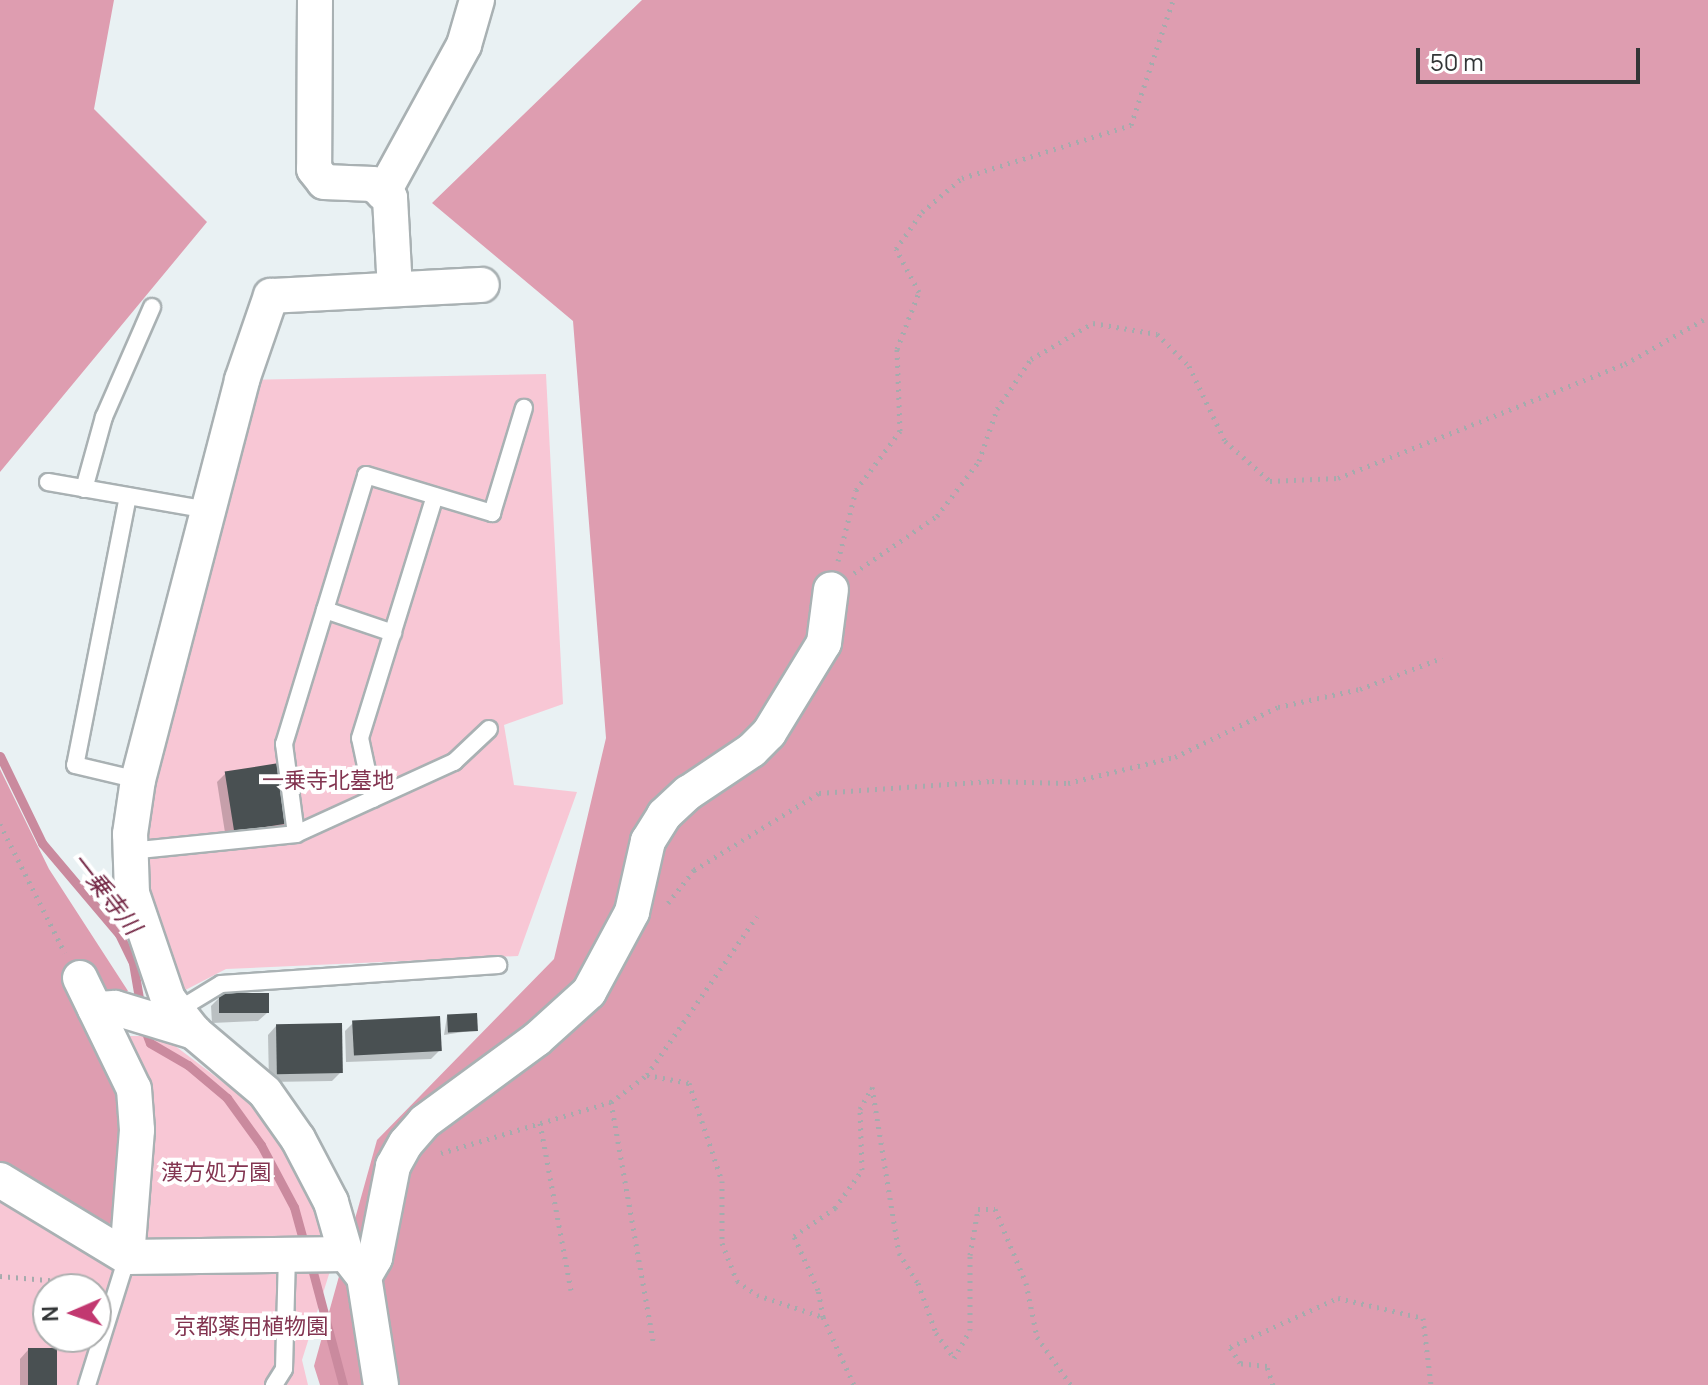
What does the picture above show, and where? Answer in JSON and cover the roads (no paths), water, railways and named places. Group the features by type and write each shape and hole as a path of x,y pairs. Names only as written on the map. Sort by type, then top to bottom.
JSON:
{"street":[{"path":"315,0 314,169 324,182 373,184 390,198 395,289"},
{"path":"383,193 464,45 477,0"},
{"path":"175,1022 152,962 132,893 130,851 138,780 242,380 271,296 482,285"},
{"path":"0,1180 121,1271 287,1258 355,1266 375,1258 393,1166 424,1122 537,1039 589,992 632,912 648,841 664,815 688,793 752,750 769,733 824,643 831,589"},
{"path":"80,978 105,1009 134,1089 137,1130 121,1271"},
{"path":"105,1009 175,1022 265,1092 298,1139 331,1202 355,1266 381,1385"}],"lane":[{"path":"84,489 104,417 152,307"},
{"path":"296,834 284,744 366,475 492,513 524,408"},
{"path":"48,482 208,510"},
{"path":"128,496 75,765 138,780"},
{"path":"373,799 360,738 435,496"},
{"path":"325,610 393,633"},
{"path":"130,851 296,834 454,762 489,729"},
{"path":"175,1022 221,984 498,965"},
{"path":"274,1385 284,1369 287,1258"},
{"path":"87,1385 121,1271"}],"waterway":[{"name":"一乗寺川","path":"0,756 42,843 119,934 133,963 141,1010"},
{"name":"一乗寺川","path":"143,1025 150,1043 188,1065 227,1098 261,1145 294,1207 305,1247"},
{"name":"一乗寺川","path":"310,1261 343,1385"}],"park label":[{"name":"一乗寺北墓地","path":"328,781"},
{"name":"漢方処方園","path":"216,1173"},
{"name":"京都薬用植物園","path":"251,1327"}]}
